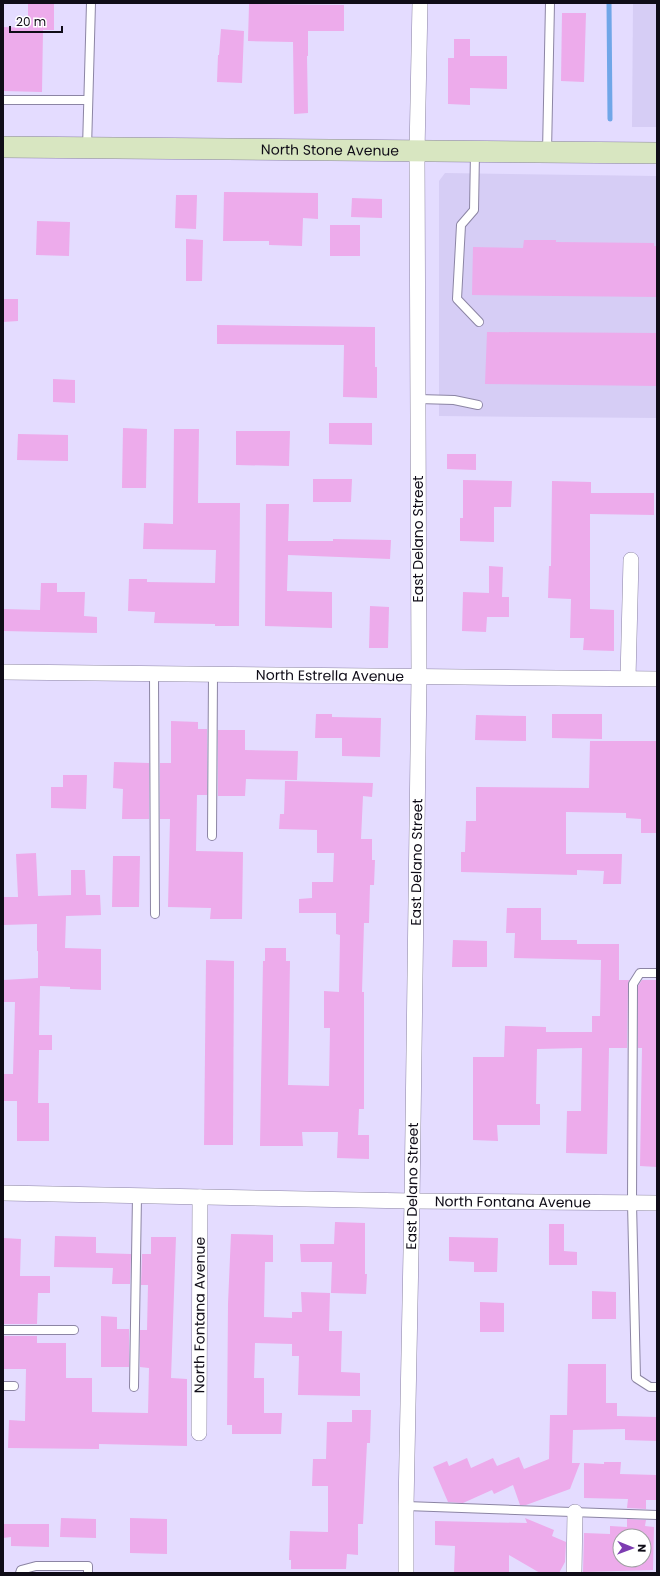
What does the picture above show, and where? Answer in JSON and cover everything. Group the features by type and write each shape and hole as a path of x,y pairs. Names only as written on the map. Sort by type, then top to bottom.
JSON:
{"main road":[{"name":"North Stone Avenue","path":"3,147 417,152 657,153"}],"street":[{"name":"East Delano Street","path":"406,1573 418,677 417,152 420,3"},
{"path":"628,678 631,560"},
{"name":"North Estrella Avenue","path":"3,672 657,679"},
{"name":"North Fontana Avenue","path":"3,1193 412,1201 657,1203"},
{"name":"North Fontana Avenue","path":"199,1432 200,1197"},
{"path":"574,1573 575,1512"}],"lane":[{"path":"87,148 91,3"},
{"path":"547,152 550,3"},
{"path":"3,100 88,100"},
{"path":"475,152 474,210 461,226 458,299 479,322"},
{"path":"418,400 454,400 478,405"},
{"path":"154,674 154,914"},
{"path":"212,836 213,674"},
{"path":"657,973 640,973 633,984 632,1203 636,1378 650,1387 657,1387"},
{"path":"134,1387 137,1196"},
{"path":"3,1330 74,1330"},
{"path":"3,1386 14,1386"},
{"path":"406,1506 657,1515"},
{"path":"20,1573 21,1570 36,1566 88,1566 88,1573"}],"shaded area":[{"path":"633,3 657,3 657,127 632,127"},
{"path":"445,173 657,176 657,418 439,416 439,181"}],"building":[{"path":"28,3 54,3 54,30 43,30 42,92 3,91 3,27 28,28"},
{"path":"249,4 344,5 344,31 308,31 308,113 294,114 293,42 248,41"},
{"path":"562,13 586,13 584,82 561,81"},
{"path":"221,29 244,31 242,83 217,82"},
{"path":"454,39 470,39 470,56 507,56 507,89 470,88 470,105 448,104 448,58 454,58"},
{"path":"224,192 318,193 318,219 303,218 302,246 269,245 269,241 223,241"},
{"path":"176,195 197,195 196,229 175,228"},
{"path":"352,198 382,199 382,218 351,217"},
{"path":"37,221 70,222 69,256 36,255"},
{"path":"330,225 360,225 360,256 330,256"},
{"path":"186,239 203,240 202,281 186,281"},
{"path":"524,240 556,240 556,242 654,243 654,246 657,246 657,297 472,295 473,247 523,248"},
{"path":"3,299 18,299 18,321 3,322"},
{"path":"217,325 375,327 377,398 343,397 344,345 217,344"},
{"path":"487,332 657,333 657,386 485,384"},
{"path":"53,379 75,380 75,403 53,402"},
{"path":"329,423 372,423 372,445 329,444"},
{"path":"123,428 147,429 146,488 122,488"},
{"path":"174,429 199,429 198,503 240,503 239,626 154,623 155,612 128,611 129,579 147,579 147,582 215,583 216,550 143,549 144,523 173,524"},
{"path":"236,431 290,431 289,466 236,465"},
{"path":"18,434 68,435 68,461 17,460"},
{"path":"447,454 476,454 476,470 447,469"},
{"path":"313,479 352,479 351,502 313,502"},
{"path":"463,480 512,481 511,507 494,507 494,542 460,541 460,518 463,518"},
{"path":"552,481 591,482 591,493 654,493 654,515 590,514 590,609 614,610 614,651 583,650 584,638 570,638 571,599 548,598 549,566 551,566"},
{"path":"266,504 289,504 288,541 333,541 333,539 391,540 390,559 288,555 287,591 332,592 332,628 265,626"},
{"path":"489,566 503,567 502,597 509,597 509,617 487,617 486,632 462,631 463,592 489,593"},
{"path":"41,583 57,583 57,592 85,592 84,616 97,617 97,633 3,631 3,609 40,610"},
{"path":"370,606 389,607 388,648 369,648"},
{"path":"316,714 332,714 332,717 381,718 380,757 342,756 342,738 315,738"},
{"path":"552,714 602,714 602,739 552,738"},
{"path":"476,715 526,716 526,741 475,740"},
{"path":"171,721 198,722 198,729 207,729 207,795 197,795 196,851 243,852 242,919 210,919 211,908 168,907 170,819 160,819 160,763 171,763"},
{"path":"218,730 245,730 245,750 298,751 297,780 246,779 245,796 218,796"},
{"path":"590,741 657,741 657,833 641,833 641,819 626,818 626,813 566,812 566,854 622,854 621,884 603,884 604,871 577,870 577,875 461,872 461,852 465,852 466,821 476,821 476,787 589,788"},
{"path":"114,762 149,763 149,819 122,819 123,789 113,788"},
{"path":"63,775 87,775 86,809 51,808 51,787 63,787"},
{"path":"285,781 373,783 372,797 363,796 361,839 372,839 372,860 375,860 374,885 370,885 369,923 364,923 362,992 364,992 364,1109 359,1109 358,1135 369,1135 369,1159 337,1158 338,1132 302,1132 303,1146 260,1146 263,961 265,961 265,948 286,948 286,961 290,961 288,1085 329,1086 330,1028 324,1028 324,991 339,992 340,935 336,934 336,913 299,913 299,899 312,898 312,882 333,882 334,853 317,853 317,830 279,829 280,814 284,814"},
{"path":"36,853 38,896 71,895 71,870 85,870 86,895 100,895 101,915 66,916 65,948 101,949 101,990 40,986 39,1035 52,1035 52,1050 39,1050 38,1103 49,1103 49,1141 17,1141 17,1101 3,1101 3,1074 13,1074 15,1002 3,1002 3,980 38,978 37,924 3,925 3,897 18,897 16,854"},
{"path":"113,856 140,856 139,907 112,907"},
{"path":"507,908 541,908 541,940 577,940 577,944 619,944 619,980 629,980 627,1048 609,1048 607,1154 566,1153 567,1111 581,1111 582,1048 537,1049 536,1104 540,1104 540,1125 497,1125 498,1141 473,1140 473,1057 504,1057 505,1026 546,1027 546,1032 592,1032 592,1016 600,1016 601,960 514,958 515,933 506,933"},
{"path":"453,940 487,941 487,967 452,967"},
{"path":"206,960 234,961 233,1145 204,1145"},
{"path":"642,980 657,980 657,1167 640,1166 642,1048 638,1048 638,986"},
{"path":"335,1222 365,1223 365,1274 367,1274 366,1294 331,1293 332,1262 301,1262 300,1244 334,1244"},
{"path":"549,1224 564,1224 564,1251 577,1252 577,1265 549,1265"},
{"path":"231,1234 273,1235 273,1262 265,1262 264,1317 292,1318 292,1312 302,1312 301,1292 330,1293 329,1331 342,1331 341,1372 360,1373 360,1396 298,1395 299,1356 292,1356 292,1344 255,1343 254,1378 264,1378 264,1413 282,1413 281,1434 232,1434 232,1425 227,1425 228,1304"},
{"path":"55,1236 96,1237 96,1253 131,1254 130,1284 112,1284 113,1268 54,1267"},
{"path":"151,1237 176,1237 171,1378 187,1379 187,1446 99,1444 99,1449 8,1448 9,1420 25,1421 26,1369 3,1369 3,1336 37,1336 37,1343 66,1343 66,1378 92,1378 92,1412 148,1413 149,1368 140,1367 140,1330 147,1330 148,1285 141,1285 142,1254 151,1254"},
{"path":"449,1237 498,1238 497,1272 474,1272 474,1262 449,1261"},
{"path":"3,1238 21,1239 20,1276 50,1276 50,1293 38,1293 37,1324 3,1324"},
{"path":"592,1291 616,1292 616,1319 592,1319"},
{"path":"480,1302 504,1303 504,1332 480,1332"},
{"path":"101,1316 117,1317 117,1329 129,1329 129,1367 101,1367"},
{"path":"568,1364 606,1364 606,1403 617,1403 617,1416 657,1417 657,1441 625,1440 625,1429 573,1430 572,1463 580,1463 570,1489 526,1505 520,1505 513,1485 494,1494 492,1490 463,1503 448,1502 433,1467 447,1461 449,1466 467,1458 471,1468 493,1458 497,1466 519,1457 524,1469 549,1459 550,1415 567,1415"},
{"path":"352,1410 371,1410 370,1443 367,1443 363,1524 358,1524 358,1555 347,1554 346,1569 291,1569 291,1560 289,1560 290,1531 328,1532 328,1486 312,1486 313,1459 326,1459 327,1422 352,1422"},
{"path":"604,1462 621,1462 620,1474 657,1475 657,1500 646,1500 646,1509 627,1508 628,1499 584,1498 584,1463 604,1464"},
{"path":"61,1518 96,1519 96,1538 60,1537"},
{"path":"130,1518 167,1519 167,1554 130,1553"},
{"path":"525,1518 554,1530 552,1536 566,1542 565,1562 559,1573 540,1573 509,1555 509,1573 454,1573 455,1546 435,1545 435,1521 527,1523"},
{"path":"627,1519 646,1520 645,1526 654,1527 653,1570 583,1572 584,1533 610,1534 610,1526 627,1527"},
{"path":"3,1524 49,1524 49,1547 11,1546 11,1537 3,1538"}],"waterway":[{"path":"609,3 610,119"}]}
